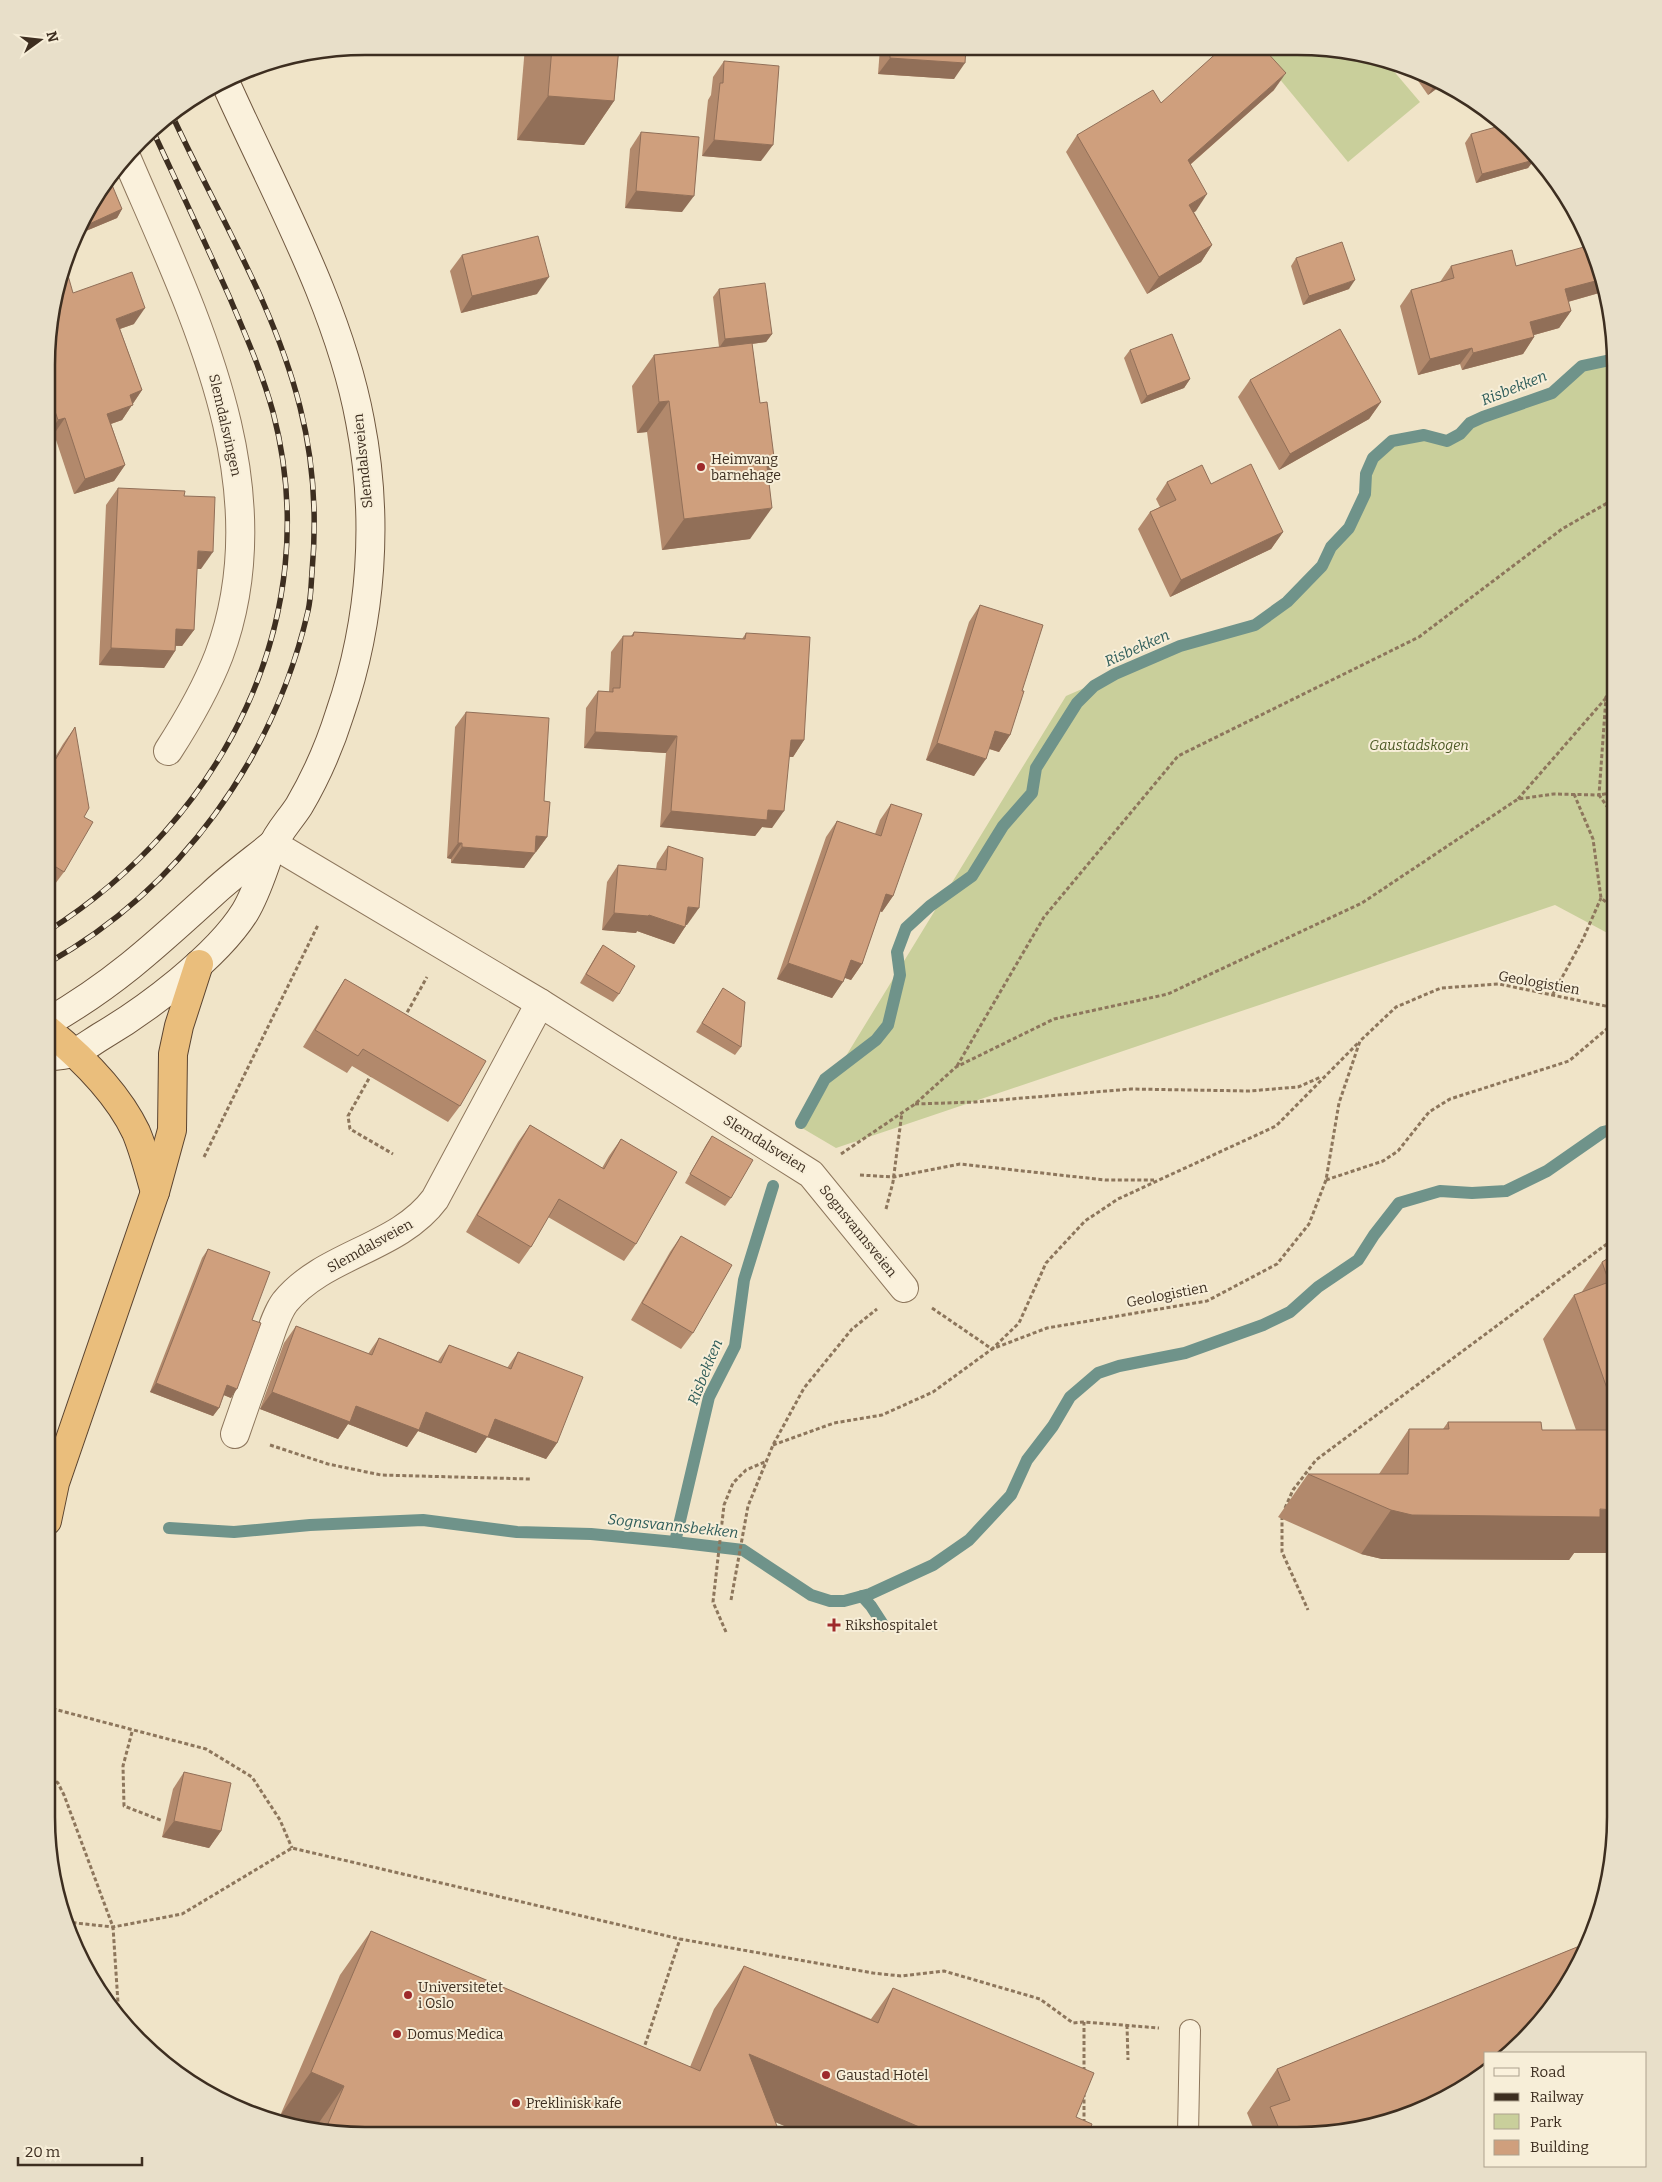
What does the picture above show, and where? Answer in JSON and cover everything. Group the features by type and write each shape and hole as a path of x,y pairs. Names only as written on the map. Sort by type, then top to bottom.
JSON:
{"highway":[{"path":"55,1483 155,1192 172,1130 173,1054 179,1026 199,964"},
{"path":"55,1036 74,1052 100,1080 136,1133 155,1192"}],"street":[{"name":"Slemdalsveien","path":"55,1055 74,1052 154,1002 199,964 228,934 245,912 257,888 273,844 299,806 321,763 340,715 354,670 365,615 370,555 369,504 360,421 337,339 296,238 227,87"},
{"name":"Slemdalsvingen","path":"129,164 172,263 210,362 232,442 242,513 237,585 222,646 191,716 168,751"},
{"name":"Slemdalsveien","path":"273,844 540,1003 812,1174"},
{"name":"Slemdalsveien","path":"55,1018 87,1000 127,970 177,928 212,894 273,844"},
{"name":"Slemdalsveien","path":"235,1434 272,1330 284,1303 311,1279 402,1230 423,1215 435,1199 540,1003"},
{"name":"Sognsvannsveien","path":"812,1174 904,1288"}],"lane":[{"path":"1188,2127 1190,2030"}],"path":[{"path":"812,1174 915,1104 956,1066 1044,917 1178,756 1419,637 1562,529 1607,503"},
{"path":"956,1066 1054,1019 1168,994 1362,903 1518,799 1606,698"},
{"path":"1606,698 1599,795 1607,806"},
{"path":"1518,799 1554,794 1607,794"},
{"path":"1553,994 1583,940 1601,898 1593,839 1574,794"},
{"path":"1601,898 1607,902"},
{"path":"202,1160 318,925"},
{"path":"400,1024 424,982"},
{"name":"Geologistien","path":"773,1445 834,1423 882,1415 933,1392 992,1349 1047,1328 1207,1301 1277,1264 1309,1224 1326,1180 1339,1103 1360,1041 1396,1007 1441,988 1499,984 1607,1006"},
{"path":"1326,1180 1383,1161 1398,1151 1429,1112 1450,1099 1569,1061 1607,1029"},
{"path":"904,1288 992,1349 1019,1323 1046,1263 1085,1221 1118,1199 1156,1180 1276,1126 1324,1075 1360,1041"},
{"path":"377,1066 348,1116 350,1129 393,1154"},
{"path":"915,1104 975,1102 1131,1089 1249,1090 1298,1087 1324,1075"},
{"path":"887,1207 894,1176 902,1112"},
{"path":"812,1174 894,1176 960,1164 1105,1180 1156,1180"},
{"path":"1308,1610 1282,1552 1281,1517 1293,1490 1316,1460 1607,1244"},
{"path":"731,1600 748,1506 773,1445 804,1388 852,1329"},
{"path":"235,1434 328,1464 382,1475 530,1479"},
{"path":"726,1632 712,1602 724,1505 733,1483 746,1470 767,1461"},
{"path":"55,1710 132,1732 206,1749 252,1777 280,1820 292,1848"},
{"path":"132,1732 123,1766 124,1806 163,1821"},
{"path":"55,1780 64,1795 113,1927 118,2005"},
{"path":"74,1923 113,1927 182,1914 292,1848 680,1939 873,1973 901,1976 944,1971 1040,1998 1073,2023 1084,2022 1165,2028"},
{"path":"641,2056 680,1939"},
{"path":"1084,2022 1084,2078"},
{"path":"1127,2025 1128,2060"},
{"path":"1084,2088 1084,2126"}],"green space":[{"path":"1260,55 1337,58 1393,70 1420,102 1348,162"},
{"name":"Gaustadskogen","path":"1607,361 1607,933 1555,905 836,1148 802,1128 1066,696 1180,646 1255,625 1287,602 1322,566 1331,547 1349,529 1365,494 1366,474 1373,458 1392,441 1424,435 1447,441 1460,434 1470,423 1483,417 1552,393 1582,366"}],"building":[{"path":"551,55 618,55 614,101 548,96"},
{"path":"890,55 966,55 965,63 890,58"},
{"path":"1214,55 1270,55 1286,73 1188,160 1207,194 1189,205 1212,245 1159,277 1077,135 1153,90 1161,103"},
{"path":"724,61 779,66 773,145 714,140 720,83 723,83"},
{"path":"1495,127 1530,161 1482,174 1471,134"},
{"path":"641,132 699,137 694,196 636,191"},
{"path":"112,186 122,209 89,224"},
{"path":"538,236 549,277 472,296 462,255"},
{"path":"1342,242 1355,280 1309,296 1296,258"},
{"path":"1583,247 1595,281 1565,289 1571,311 1530,322 1534,337 1473,353 1472,348 1430,359 1411,290 1454,278 1451,266 1512,250 1516,266"},
{"path":"132,272 145,308 116,319 142,390 130,395 133,405 107,414 125,465 85,479 65,418 58,420 55,411 56,345 61,305 68,276 73,293"},
{"path":"765,283 772,334 725,339 719,289"},
{"path":"1340,329 1381,402 1290,454 1250,380"},
{"path":"1172,334 1190,379 1147,396 1130,350"},
{"path":"752,343 760,403 767,402 775,465 767,466 772,508 684,519 669,401 659,402 654,355"},
{"path":"1251,464 1283,532 1181,580 1150,512 1176,500 1167,482 1202,465 1211,484"},
{"path":"118,488 185,491 184,496 215,497 213,552 198,551 194,630 176,629 175,651 111,648"},
{"path":"980,605 1043,625 1010,735 995,731 986,759 937,743"},
{"path":"634,632 745,639 746,633 810,637 804,740 791,740 784,811 768,810 767,820 671,811 677,736 595,732 598,691 613,692 613,688 620,688 623,636 633,636"},
{"path":"466,712 549,718 544,801 550,802 547,837 536,836 535,853 462,847 462,843 458,843"},
{"path":"75,727 89,808 84,817 93,822 64,872 55,866 55,760"},
{"path":"891,804 922,814 893,896 886,894 862,964 851,960 843,982 788,963 837,821 881,836"},
{"path":"668,846 703,858 699,908 688,907 685,927 649,915 614,913 618,865 666,870"},
{"path":"603,945 635,966 619,994 586,974"},
{"path":"345,979 486,1061 460,1106 363,1049 358,1056 315,1030"},
{"path":"723,988 745,1002 741,1047 702,1023"},
{"path":"530,1125 604,1169 621,1139 677,1172 636,1244 559,1199 531,1247 477,1215"},
{"path":"712,1136 753,1160 731,1198 690,1174"},
{"path":"681,1236 732,1265 693,1333 642,1303"},
{"path":"208,1249 270,1272 252,1320 261,1323 237,1389 227,1385 219,1408 156,1383"},
{"path":"1607,1259 1607,1276 1602,1262"},
{"path":"1607,1283 1607,1388 1574,1295"},
{"path":"296,1326 372,1355 379,1338 441,1363 449,1345 511,1369 518,1352 583,1377 557,1443 495,1419 488,1437 426,1412 419,1430 356,1406 350,1422 272,1392"},
{"path":"1448,1422 1541,1422 1542,1430 1607,1430 1607,1509 1600,1509 1600,1517 1412,1515 1391,1510 1308,1474 1408,1474 1409,1429 1449,1429"},
{"path":"184,1772 231,1783 221,1831 174,1821"},
{"path":"371,1931 700,2071 744,1966 878,2023 893,1988 1094,2073 1076,2117 1092,2124 1091,2127 919,2127 749,2054 777,2127 365,2127 328,2124 344,2086 311,2072"},
{"path":"1578,1947 1555,1989 1543,2006 1501,2050 1499,2052 1484,2052 1484,2064 1469,2075 1434,2095 1396,2111 1337,2124 1278,2127 1270,2107 1290,2100 1277,2069"}],"waterway":[{"name":"Risbekken","path":"801,1123 825,1079 876,1040 888,1025 900,975 897,952 906,928 930,906 972,876 1003,826 1032,793 1036,768 1077,703 1094,686 1115,674 1180,646 1255,625 1287,602 1322,566 1331,547 1349,528 1365,494 1366,474 1373,458 1392,441 1424,435 1447,441 1460,434 1470,423 1483,417 1552,393 1582,366 1607,361"},
{"name":"Sognsvannsbekken","path":"169,1528 234,1532 310,1525 423,1520 517,1532 591,1534 743,1550 811,1595 830,1601 844,1601 870,1594 933,1565 969,1540 1011,1495 1027,1460 1053,1426 1070,1397 1098,1373 1119,1366 1185,1353 1263,1325 1290,1312 1318,1287 1358,1260 1374,1235 1399,1203 1440,1191 1472,1193 1506,1191 1547,1171 1607,1131"},
{"name":"Risbekken","path":"675,1542 709,1397 735,1346 744,1280 773,1186"},
{"path":"862,1596 884,1626"}],"railway":[{"path":"55,959 96,933 140,897 179,858 215,814 246,767 272,718 292,665 310,601 314,530 313,489 305,428 300,407 289,369 260,295 175,120"},
{"path":"55,926 110,885 165,832 210,772 246,707 272,637 285,564 286,489 269,397 229,296 156,137"}],"place":[{"name":"Heimvang barnehage","path":"701,467"},
{"name":"Rikshospitalet","path":"834,1625"},
{"name":"Universitetet i Oslo","path":"408,1995"},
{"name":"Domus Medica","path":"397,2034"},
{"name":"Gaustad Hotel","path":"826,2075"},
{"name":"Preklinisk kafe","path":"516,2103"}]}
